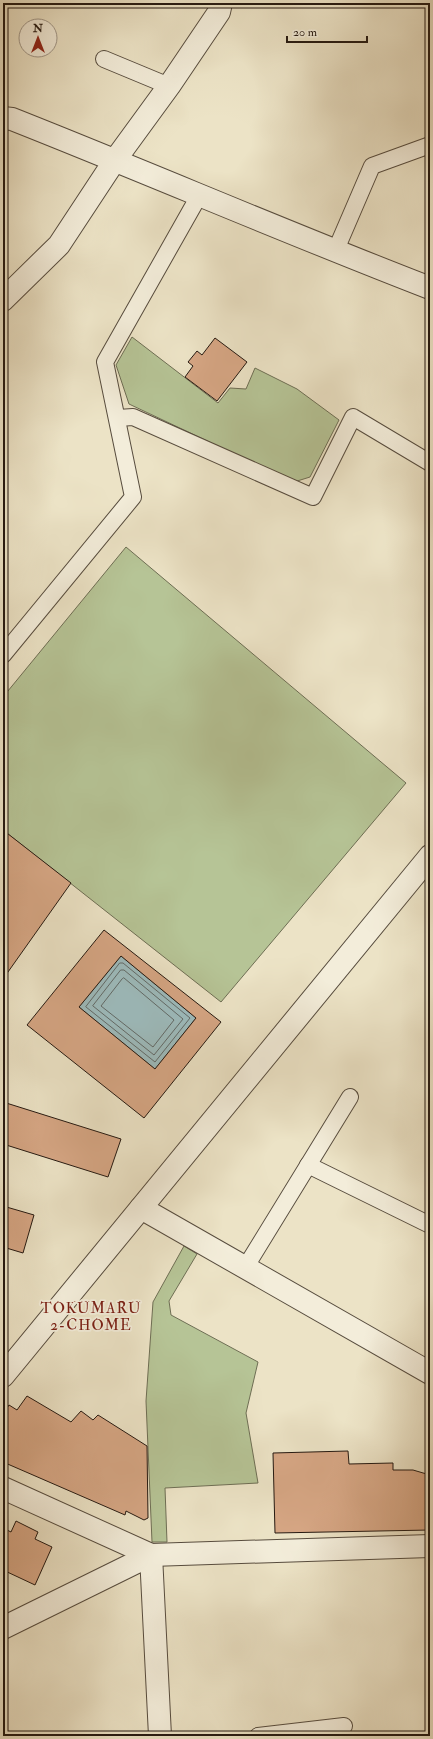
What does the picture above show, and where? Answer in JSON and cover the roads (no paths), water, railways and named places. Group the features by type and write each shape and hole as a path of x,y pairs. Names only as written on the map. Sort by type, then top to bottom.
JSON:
{"street":[{"path":"3,300 59,245 115,160 169,86 219,12 221,3"},
{"path":"3,118 12,119 115,160 200,194 335,252 430,288"},
{"path":"3,1376 430,856"},
{"path":"141,1208 430,1373"},
{"path":"3,1488 151,1555"},
{"path":"3,1628 151,1555 430,1546"},
{"path":"151,1555 160,1736"}],"lane":[{"path":"104,59 169,86"},
{"path":"335,252 372,166 430,145"},
{"path":"3,655 133,497 118,418 105,362 200,194"},
{"path":"118,418 133,417 312,497 353,417 430,463"},
{"path":"245,1268 350,1097"},
{"path":"308,1165 430,1225"},
{"path":"258,1736 344,1726"}],"water":[{"path":"121,956 196,1018 155,1069 79,1007"}],"district":[{"name":"TOKUMARU 2-CHOME","path":"91,1316"}]}
